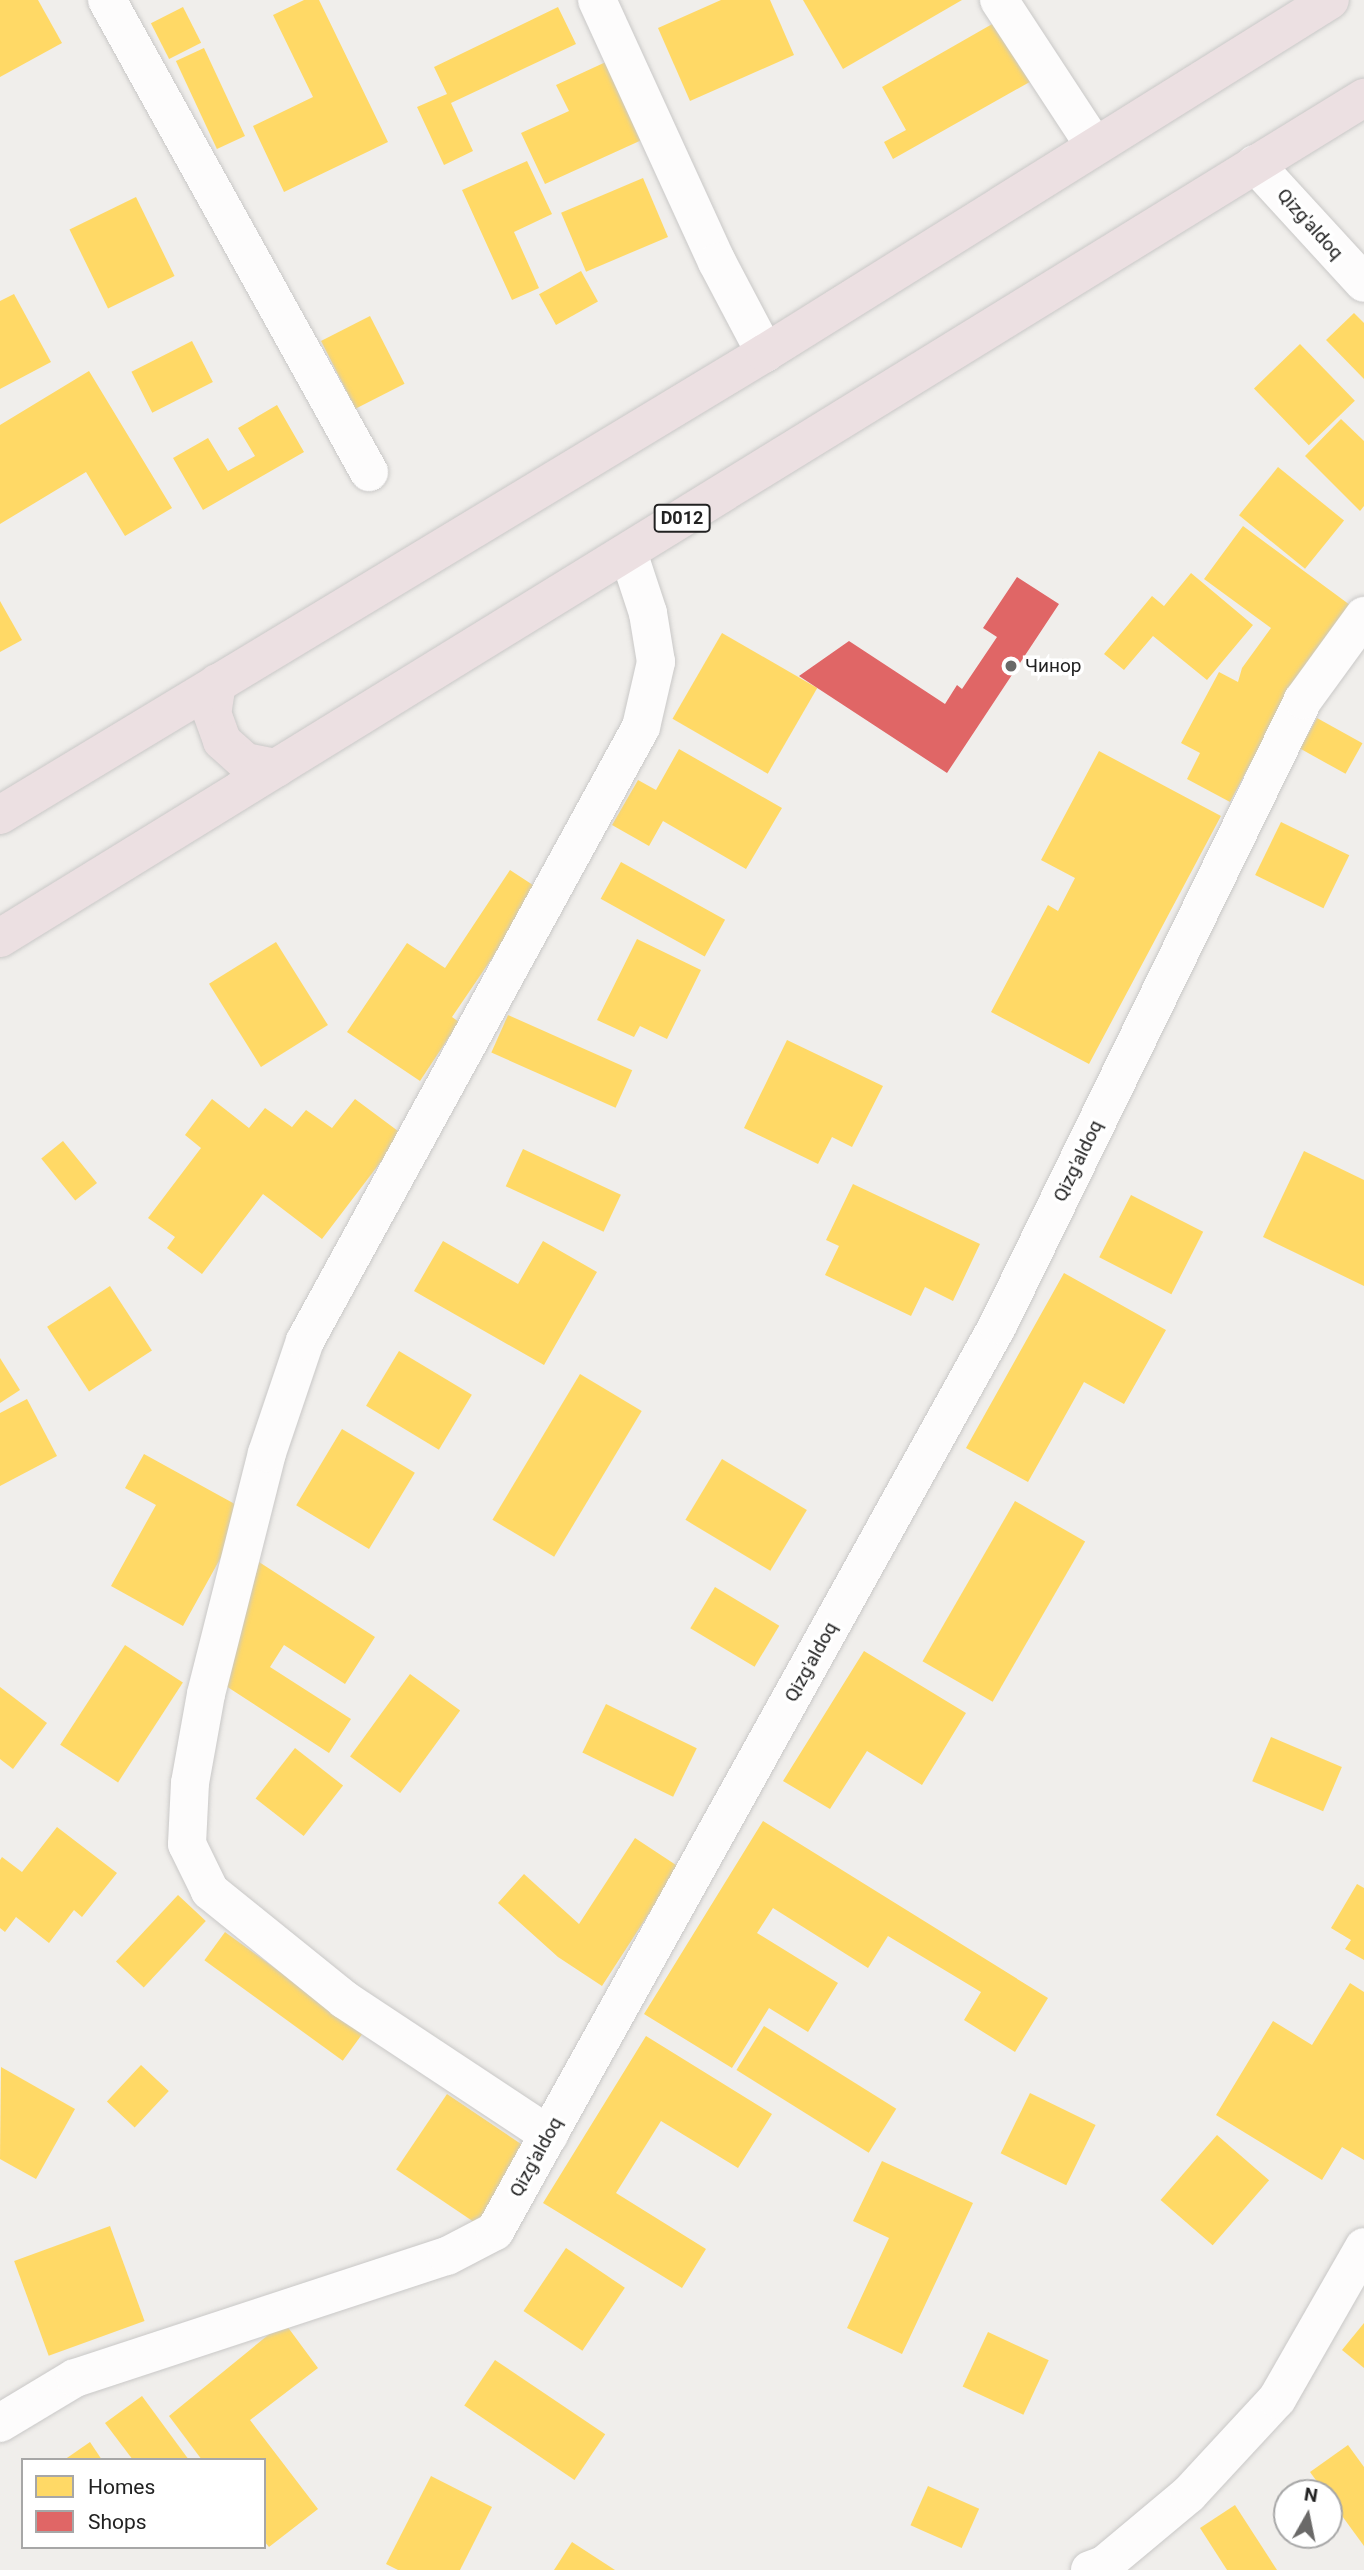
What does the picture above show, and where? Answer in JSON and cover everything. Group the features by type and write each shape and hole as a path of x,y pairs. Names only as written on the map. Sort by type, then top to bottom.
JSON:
{"highway":[{"path":"0,815 765,353 1330,0"},
{"name":"D012","path":"0,938 1364,98"},
{"path":"217,683 212,713 222,741 245,762 276,768"}],"street":[{"path":"107,0 369,472"},
{"path":"597,0 717,262 765,353"},
{"path":"999,0 1094,145"},
{"name":"Qizg'aldoq","path":"1255,164 1364,283"},
{"path":"549,2135 345,2000 209,1891 187,1844 187,1832 190,1783 205,1694 267,1453 305,1341 641,727 656,662 648,613 628,552"},
{"name":"Qizg'aldoq","path":"0,2423 75,2378 447,2256 495,2231 998,1325 1303,700 1364,615"},
{"path":"1090,2570 1104,2564 1189,2494 1277,2399 1364,2247"}],"building: Homes":[{"path":"0,0 38,0 62,43 0,77"},
{"path":"304,0 319,0 388,142 284,192 253,126 313,97 273,15"},
{"path":"721,0 770,0 794,55 690,101 658,28"},
{"path":"803,0 962,0 843,69"},
{"path":"183,7 201,43 169,59 151,23"},
{"path":"558,7 576,44 451,103 473,151 444,165 417,107 447,94 434,67"},
{"path":"1001,19 1035,79 893,159 884,142 906,130 882,87"},
{"path":"204,48 245,136 217,149 176,61"},
{"path":"608,61 644,139 545,184 521,133 569,111 556,85"},
{"path":"527,161 552,214 514,232 539,288 512,300 462,190"},
{"path":"643,178 668,237 586,272 561,213"},
{"path":"136,197 175,276 108,309 69,229"},
{"path":"581,271 598,302 556,325 539,294"},
{"path":"14,294 51,362 0,389 0,301"},
{"path":"1354,313 1364,323 1364,379 1326,340"},
{"path":"370,316 405,384 355,409 321,341"},
{"path":"192,341 213,382 152,413 131,372"},
{"path":"1300,344 1355,401 1309,445 1254,388"},
{"path":"89,371 172,508 125,536 86,472 0,524 0,425"},
{"path":"277,405 304,452 203,510 173,458 208,438 228,471 255,456 238,428"},
{"path":"1341,419 1364,441 1364,506 1360,511 1305,456"},
{"path":"1278,467 1344,520 1305,569 1239,515"},
{"path":"1243,526 1350,605 1288,693 1230,802 1187,779 1200,753 1181,743 1219,672 1238,682 1242,668 1271,628 1204,579"},
{"path":"1191,573 1253,625 1207,680 1153,636 1124,670 1104,654 1152,596 1164,606"},
{"path":"0,601 22,640 0,652"},
{"path":"722,633 817,688 768,774 672,719"},
{"path":"1317,718 1362,743 1346,774 1300,749"},
{"path":"679,749 782,808 746,869 663,821 649,846 612,825 638,780 656,790"},
{"path":"1099,751 1221,816 1089,1064 991,1012 1048,905 1058,911 1075,878 1041,860"},
{"path":"1281,822 1349,855 1323,908 1255,875"},
{"path":"621,862 725,920 705,956 601,899"},
{"path":"510,870 539,889 452,1017 459,1022 420,1081 347,1032 407,943 445,968"},
{"path":"637,939 701,970 667,1039 640,1026 634,1037 597,1020"},
{"path":"276,942 328,1025 261,1067 209,984"},
{"path":"508,1015 632,1070 616,1108 491,1052"},
{"path":"787,1040 883,1086 852,1147 832,1137 818,1164 744,1128"},
{"path":"212,1099 249,1128 265,1108 292,1127 306,1110 332,1128 355,1099 402,1134 322,1239 263,1194 202,1274 167,1248 175,1237 148,1218 201,1148 185,1135"},
{"path":"63,1141 97,1183 75,1201 41,1159"},
{"path":"523,1149 621,1195 604,1232 506,1186"},
{"path":"1304,1151 1364,1180 1364,1286 1263,1237"},
{"path":"853,1184 980,1244 953,1301 925,1287 911,1316 825,1275 839,1246 826,1240"},
{"path":"1131,1195 1203,1232 1171,1294 1099,1257"},
{"path":"443,1241 518,1284 543,1241 597,1272 544,1365 414,1291"},
{"path":"1064,1273 1166,1330 1124,1404 1084,1382 1028,1482 966,1448"},
{"path":"110,1286 152,1351 89,1391 47,1327"},
{"path":"399,1351 472,1395 439,1450 366,1406"},
{"path":"0,1358 20,1390 0,1403"},
{"path":"580,1374 642,1411 554,1557 492,1520"},
{"path":"27,1399 57,1456 0,1486 0,1413"},
{"path":"342,1429 415,1473 369,1549 296,1505"},
{"path":"144,1454 242,1508 241,1521 183,1626 111,1586 156,1505 125,1488"},
{"path":"722,1459 807,1510 770,1571 685,1520"},
{"path":"1015,1501 1085,1541 993,1702 922,1661"},
{"path":"259,1562 375,1637 345,1684 284,1645 270,1667 351,1719 329,1753 226,1686"},
{"path":"715,1587 779,1626 755,1667 690,1628"},
{"path":"125,1645 183,1683 118,1782 60,1745"},
{"path":"864,1651 966,1713 922,1785 867,1751 830,1809 783,1781"},
{"path":"410,1674 460,1710 400,1793 350,1757"},
{"path":"0,1687 47,1723 13,1769 0,1759"},
{"path":"606,1704 697,1748 673,1797 582,1753"},
{"path":"1271,1737 1342,1767 1323,1811 1252,1781"},
{"path":"295,1748 343,1786 304,1836 256,1798"},
{"path":"763,1821 1048,1998 1015,2052 964,2020 981,1992 888,1936 868,1968 773,1908 757,1933 838,1983 808,2032 769,2008 732,2068 644,2014"},
{"path":"57,1827 117,1873 82,1917 74,1910 49,1943 16,1917 5,1932 0,1928 0,1860 2,1857 22,1872"},
{"path":"635,1838 679,1867 602,1986 558,1957 498,1903 524,1874 579,1924"},
{"path":"1357,1884 1364,1888 1364,1960 1345,1949 1351,1940 1331,1928"},
{"path":"178,1895 206,1921 144,1987 116,1962"},
{"path":"225,1932 363,2033 343,2061 204,1960"},
{"path":"1350,1983 1364,1992 1364,2160 1342,2147 1322,2180 1216,2115 1273,2021 1312,2045"},
{"path":"764,2026 896,2109 869,2153 736,2070"},
{"path":"646,2036 772,2114 738,2168 661,2121 616,2193 706,2249 682,2288 543,2203"},
{"path":"141,2065 169,2091 135,2127 107,2102"},
{"path":"1,2067 75,2109 36,2179 0,2159"},
{"path":"1030,2093 1096,2125 1066,2185 1001,2153"},
{"path":"447,2094 527,2148 477,2224 396,2169"},
{"path":"1217,2135 1269,2180 1213,2245 1161,2200"},
{"path":"882,2161 973,2203 902,2354 847,2328 889,2238 853,2221"},
{"path":"110,2226 145,2321 49,2356 14,2261"},
{"path":"566,2248 625,2288 582,2351 524,2311"},
{"path":"284,2322 318,2368 250,2420 318,2509 269,2547 266,2543 266,2458 200,2458 169,2416"},
{"path":"1364,2323 1364,2368 1342,2350"},
{"path":"988,2332 1049,2360 1023,2415 963,2386"},
{"path":"495,2360 605,2434 575,2480 464,2406"},
{"path":"142,2396 188,2458 131,2458 105,2423"},
{"path":"90,2442 101,2458 67,2458"},
{"path":"1348,2445 1364,2467 1364,2546 1343,2517 1343,2479 1315,2479 1310,2472"},
{"path":"431,2476 492,2507 460,2570 398,2570 386,2564"},
{"path":"928,2486 979,2509 962,2548 911,2525"},
{"path":"1235,2505 1277,2570 1227,2570 1200,2528"},
{"path":"572,2542 615,2570 554,2570"}],"building: Shops":[{"path":"1017,577 1059,604 947,773 799,676 849,641 945,704 957,685 962,689 997,637 983,628"}],"place":[{"name":"Чинор","path":"1011,666"}]}
